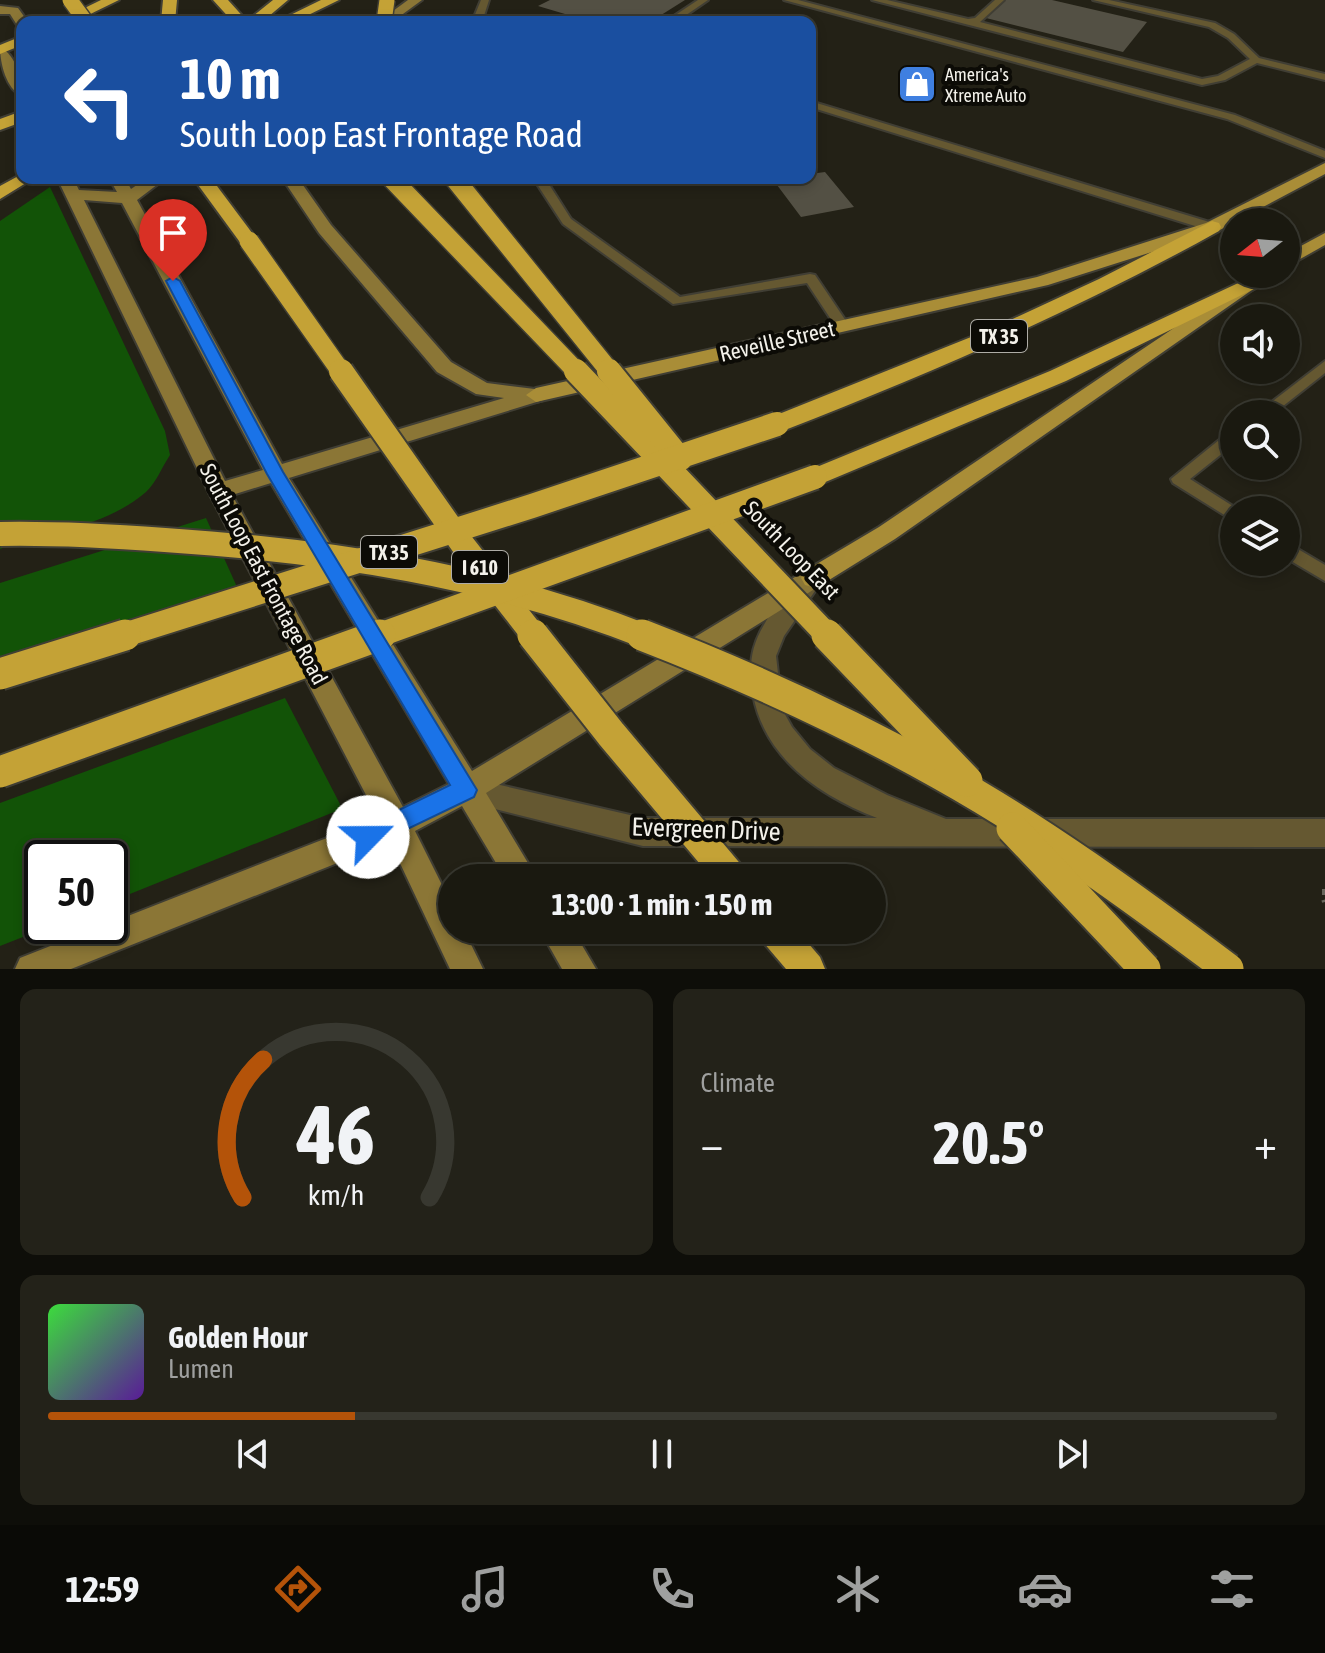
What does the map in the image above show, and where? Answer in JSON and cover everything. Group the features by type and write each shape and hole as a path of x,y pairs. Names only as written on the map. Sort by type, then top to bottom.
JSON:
{"highway":[{"path":"70,0 87,16 112,0"},
{"path":"220,0 235,16"},
{"path":"261,16 281,0"},
{"path":"296,16 332,0"},
{"name":"I 610","path":"206,184 463,545 611,734 720,864"},
{"path":"221,184 249,241"},
{"name":"South Loop East","path":"397,184 800,584 1145,969"},
{"path":"459,184 800,584"},
{"name":"TX 35","path":"0,674 532,506 777,424 891,381 1050,313 1103,288 1212,227"},
{"path":"0,772 815,477 1058,376 1239,288"},
{"path":"0,534 50,532 228,543 404,566 518,594 628,629 742,674 871,735 958,784 1081,862 1228,969"},
{"path":"787,944 808,969"}],"main road":[{"path":"393,16 416,0"},
{"path":"0,10 14,11 18,16"},
{"path":"0,50 16,81"},
{"name":"Reveille Street","path":"219,491 536,395 1042,281 1212,227 1325,168"},
{"path":"121,184 276,474 465,790 513,864"},
{"path":"69,187 129,198 149,184"},
{"path":"294,184 325,229 444,367 483,389 536,395"},
{"name":"South Loop East Frontage Road","path":"69,187 219,491 397,825 467,969"},
{"path":"1300,253 1325,238"},
{"path":"31,969 397,825 465,790 887,533 1132,368 1244,288"},
{"path":"564,944 580,969"}],"street":[{"name":"Evergreen Drive","path":"800,584 763,656 765,702 783,741 821,775 867,800 951,831"},
{"name":"Evergreen Drive","path":"465,790 643,832 1325,833"}],"lane":[{"path":"679,16 704,0"},
{"path":"788,0 1231,117 1325,155"},
{"path":"876,0 1202,82 1221,78 1256,60"},
{"path":"968,22 978,20 1000,0"},
{"path":"1097,0 1212,25 1231,36 1256,60 1325,77"},
{"path":"816,106 1212,227"},
{"path":"543,184 567,221 678,301 810,278 843,327"},
{"path":"1281,400 1325,366"},
{"path":"1220,447 1179,479 1220,506"},
{"path":"1300,558 1325,574"}],"path":[{"path":"1325,892 1322,892 1325,902"}],"green space":[{"path":"50,187 165,431 170,455 156,480 130,504 95,521 0,549 0,221"},
{"path":"206,518 237,587 0,664 0,583"},
{"path":"285,698 340,804 339,810 128,895 128,840 24,840 24,937 0,946 0,803"}],"building":[{"path":"550,0 685,0 660,16 572,16 538,6"},
{"path":"1005,0 1052,0 1147,22 1123,52 986,18"},
{"path":"825,172 854,207 801,217 776,184 816,184 816,173"}],"place":[{"name":"America's Xtreme Auto","path":"917,84"}],"route":[{"path":"173,281 276,474 465,790 368,837"}]}
